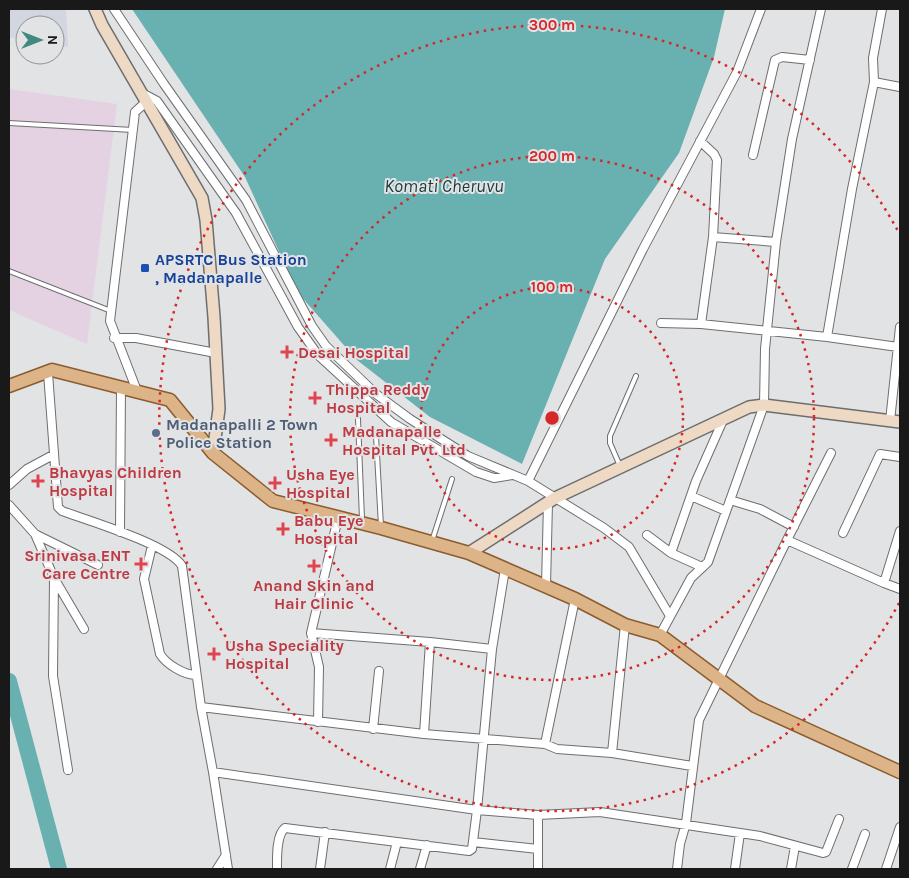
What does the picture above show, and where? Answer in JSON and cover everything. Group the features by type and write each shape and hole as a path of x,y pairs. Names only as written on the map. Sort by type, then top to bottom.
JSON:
{"main road":[{"path":"9,386 52,370 170,400 213,453 274,501 469,553 575,599 625,625 660,635 756,706 900,772"}],"street":[{"path":"95,9 202,198 206,220 219,410 213,453"},
{"path":"114,9 158,76 246,200 312,326 326,346 376,394 410,419 468,456 528,481 551,500 604,528 629,547 670,616"},
{"path":"528,481 644,249 737,72 761,9"},
{"path":"660,635 691,578 708,562 764,405 767,330 776,242 792,140 821,9"},
{"path":"827,336 852,189 874,82 873,58 882,9"},
{"path":"753,155 775,60 782,57 810,60"},
{"path":"874,82 900,87"},
{"path":"137,391 114,338 110,321 135,112 145,97"},
{"path":"145,97 157,101 218,183 298,327 318,354 391,422 476,472 494,478 512,475"},
{"path":"700,141 714,154 717,160 713,237 701,324"},
{"path":"713,237 776,242"},
{"path":"661,323 701,324 827,336 898,347"},
{"path":"469,553 551,500 749,407 764,405 895,421 900,327"},
{"path":"114,338 136,338 216,353"},
{"path":"48,373 56,502 62,511 120,532 174,556 182,566 200,707 213,772 228,869"},
{"path":"120,532 121,386"},
{"path":"671,553 691,496 724,418"},
{"path":"677,869 680,844 686,823 692,766 700,720 831,453"},
{"path":"843,533 880,454 900,457"},
{"path":"9,485 27,468 53,455"},
{"path":"691,496 726,511"},
{"path":"546,586 551,500"},
{"path":"730,500 760,509 794,527"},
{"path":"9,505 35,534 54,578 84,630"},
{"path":"318,722 319,667 311,633 338,518"},
{"path":"884,582 900,531"},
{"path":"35,534 98,565"},
{"path":"646,535 671,553 702,567"},
{"path":"787,540 900,589"},
{"path":"152,546 144,579 160,654 167,662 185,673 196,675"},
{"path":"277,869 277,850 282,829 325,832 469,851 472,849 492,649 505,569"},
{"path":"54,578 53,676 68,770"},
{"path":"545,744 575,599"},
{"path":"612,753 625,625"},
{"path":"311,633 430,642 492,649"},
{"path":"424,734 430,642"},
{"path":"374,729 378,670"},
{"path":"200,707 374,729 545,744 557,749 612,753 692,766"},
{"path":"213,772 477,810 538,815 600,812 686,823 826,852 839,819"},
{"path":"538,815 538,869"},
{"path":"886,869 900,827"},
{"path":"320,869 325,832"},
{"path":"735,869 740,833"},
{"path":"852,869 865,834"},
{"path":"390,869 397,842"},
{"path":"473,842 538,849"},
{"path":"420,869 427,845"},
{"path":"791,869 795,846"},
{"path":"217,869 226,855"}],"lane":[{"path":"9,123 133,130"},
{"path":"9,271 111,310"},
{"path":"621,468 610,443 610,436 636,376"},
{"path":"358,419 362,523"},
{"path":"376,436 381,528"},
{"path":"432,542 452,479"}],"shaded area":[{"path":"9,9 66,9 68,47 65,47 65,15 15,15 15,38 9,37"},
{"path":"9,89 117,104 87,344 9,310"}],"water":[{"name":"Komati Cheruvu","path":"132,9 725,9 714,57 679,153 605,259 522,464 430,417 357,360 298,293 245,177"}],"waterway":[{"path":"9,681 59,869"}],"place":[{"name":"APSRTC Bus Station , Madanapalle","path":"145,268"},
{"name":"Desai Hospital","path":"287,352"},
{"name":"Thippa Reddy Hospital","path":"315,398"},
{"name":"Madanapalli 2 Town Police Station","path":"156,433"},
{"name":"Madanapalle Hospital Pvt. Ltd","path":"331,440"},
{"name":"Bhavyas Children Hospital","path":"38,481"},
{"name":"Usha Eye Hospital","path":"275,483"},
{"name":"Babu Eye Hospital","path":"283,529"},
{"name":"Srinivasa ENT Care Centre","path":"141,564"},
{"name":"Anand Skin and Hair Clinic","path":"314,566"},
{"name":"Usha Speciality Hospital","path":"214,654"}]}
